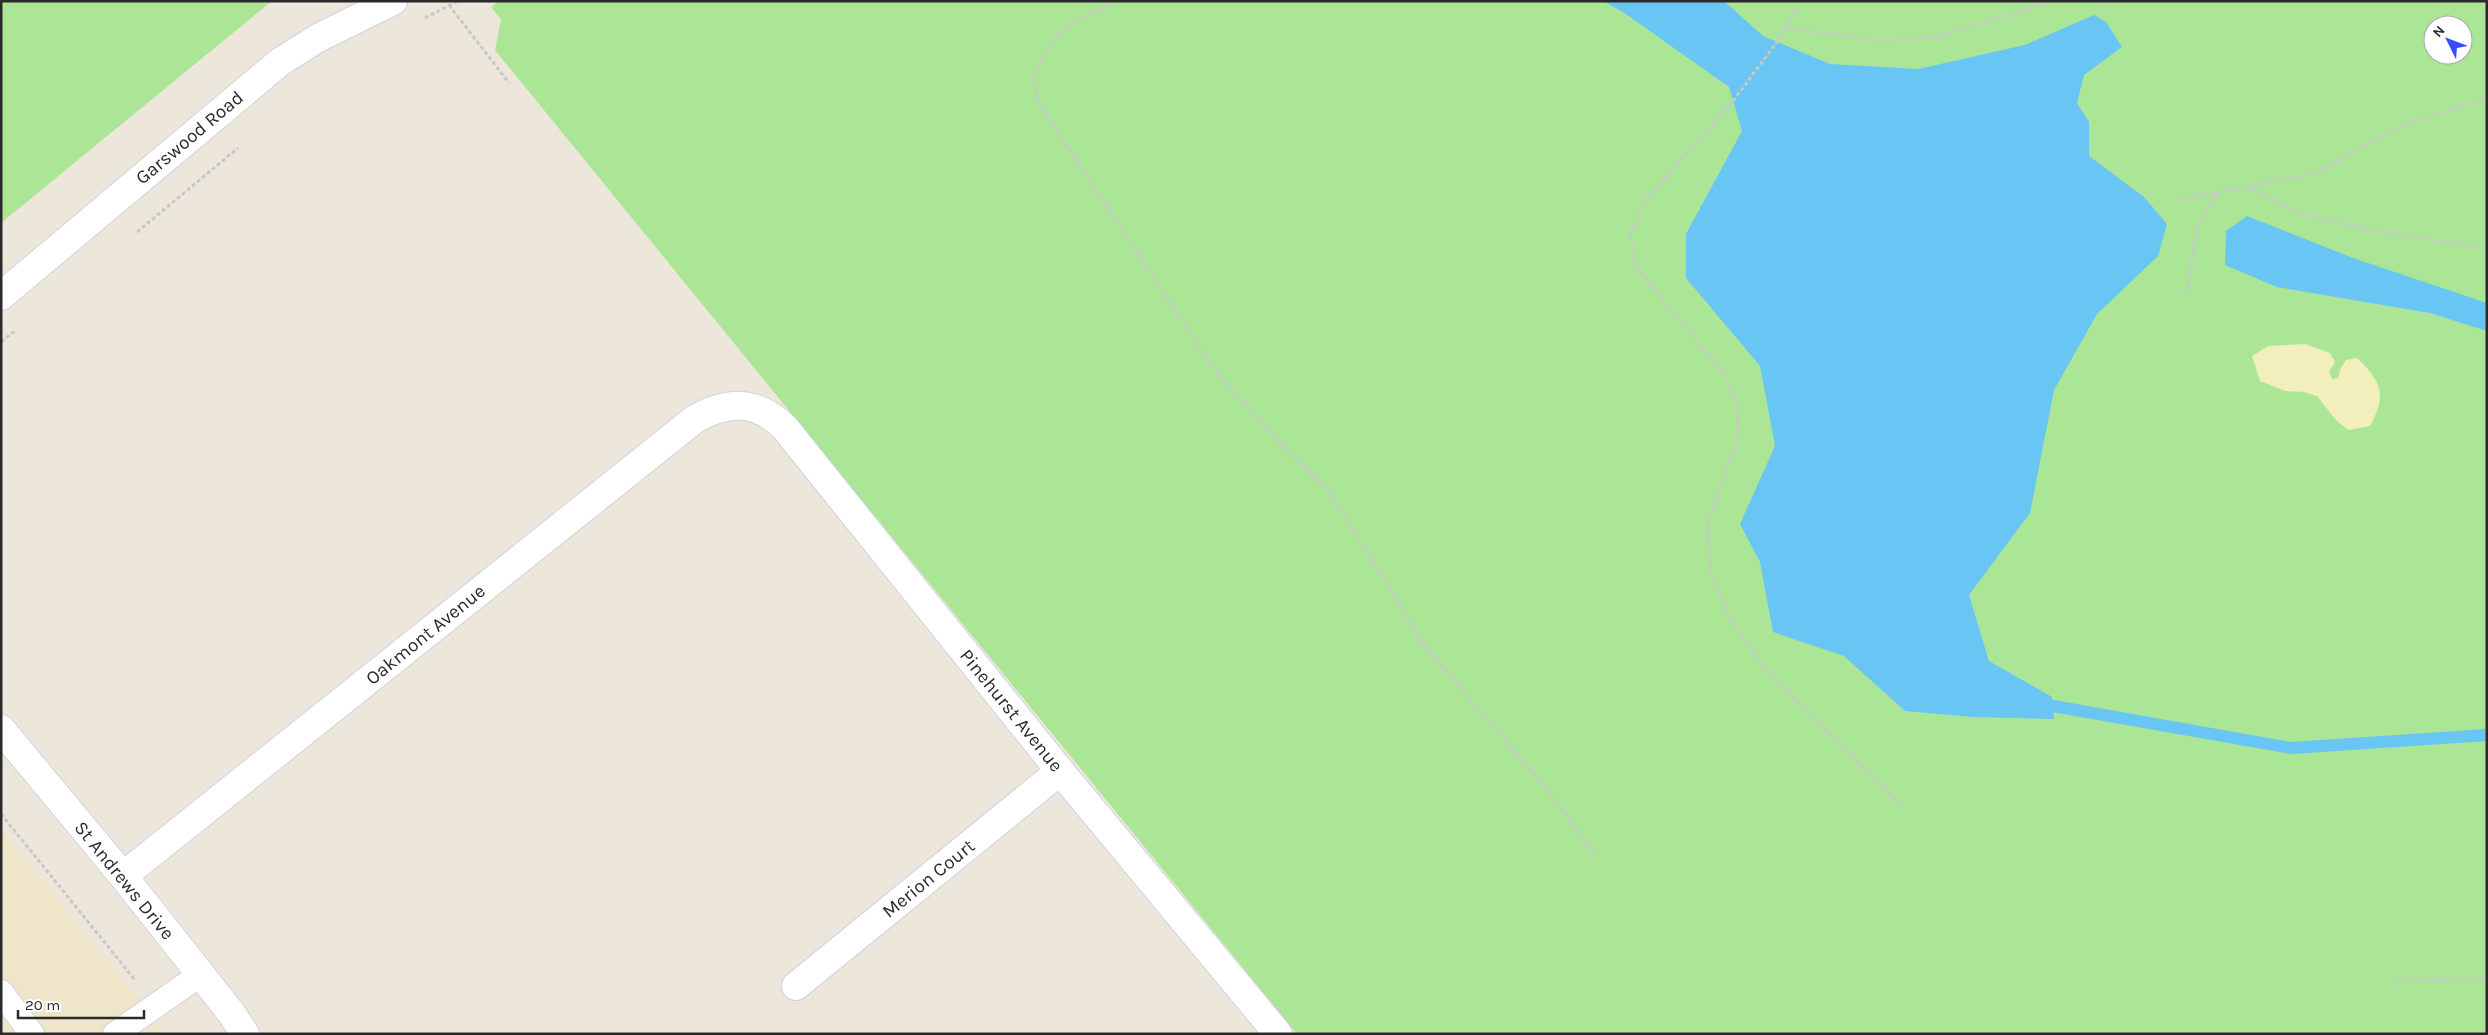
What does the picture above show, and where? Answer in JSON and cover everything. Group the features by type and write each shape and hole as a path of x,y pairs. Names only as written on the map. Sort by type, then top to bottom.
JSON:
{"street":[{"name":"Garswood Road","path":"1,296 280,62 318,38 393,1"},
{"name":"Pinehurst Avenue","path":"734,405 749,406 762,411 777,420 785,428 1060,770 1278,1034"},
{"name":"Oakmont Avenue","path":"123,876 695,419 720,406 734,405"},
{"name":"St Andrews Drive","path":"1,729 123,876 201,974 245,1034"},
{"name":"Merion Court","path":"796,986 1060,770"}],"lane":[{"path":"115,1034 201,974"},
{"path":"1,992 32,1034"}],"path":[{"path":"418,22 458,1"},
{"path":"1112,1 1059,33 1033,75 1038,102 1213,368 1286,451 1330,491 1420,640 1554,798 1596,857"},
{"path":"1786,28 1881,40 1936,37 2054,1"},
{"path":"2101,1 2113,3 2118,1"},
{"path":"450,6 509,83"},
{"path":"1798,7 1777,42 1733,101 1644,201 1630,234 1636,266 1727,378 1737,405 1739,435 1707,524 1711,572 1731,621 1766,670 1903,807"},
{"path":"2179,199 2313,174 2400,126 2487,98"},
{"path":"134,236 202,180 243,142"},
{"path":"2246,187 2304,215 2377,231 2487,248"},
{"path":"2186,295 2198,225 2219,192"},
{"path":"1,342 22,326"},
{"path":"1,814 154,1005"},
{"path":"2394,981 2487,978"}],"shaded area":[{"path":"1,830 165,1034 1,1034"}],"green space":[{"path":"1,1 272,1 1,223"},
{"path":"499,1 2487,1 2487,1034 1297,1034 495,50 501,19 491,7"}],"sand":[{"path":"2305,344 2330,353 2335,362 2329,371 2332,379 2338,378 2346,360 2357,358 2372,374 2377,382 2380,397 2379,406 2370,426 2348,430 2335,419 2317,396 2304,392 2285,391 2260,381 2252,356 2268,346"}],"water":[{"path":"1603,1 1724,1 1763,36 1830,64 1918,69 2025,45 2094,15 2106,22 2122,47 2084,75 2077,103 2089,122 2089,156 2144,197 2167,224 2158,256 2097,314 2054,390 2030,513 1969,595 1989,661 2052,697 2054,719 1973,717 1905,711 1844,656 1773,632 1760,562 1740,524 1775,446 1760,366 1686,278 1686,234 1742,131 1729,87 1623,12"},
{"path":"2247,216 2353,258 2487,303 2487,331 2430,313 2277,287 2225,265 2226,231"}],"waterway":[{"path":"2036,703 2291,748 2487,735"}]}
